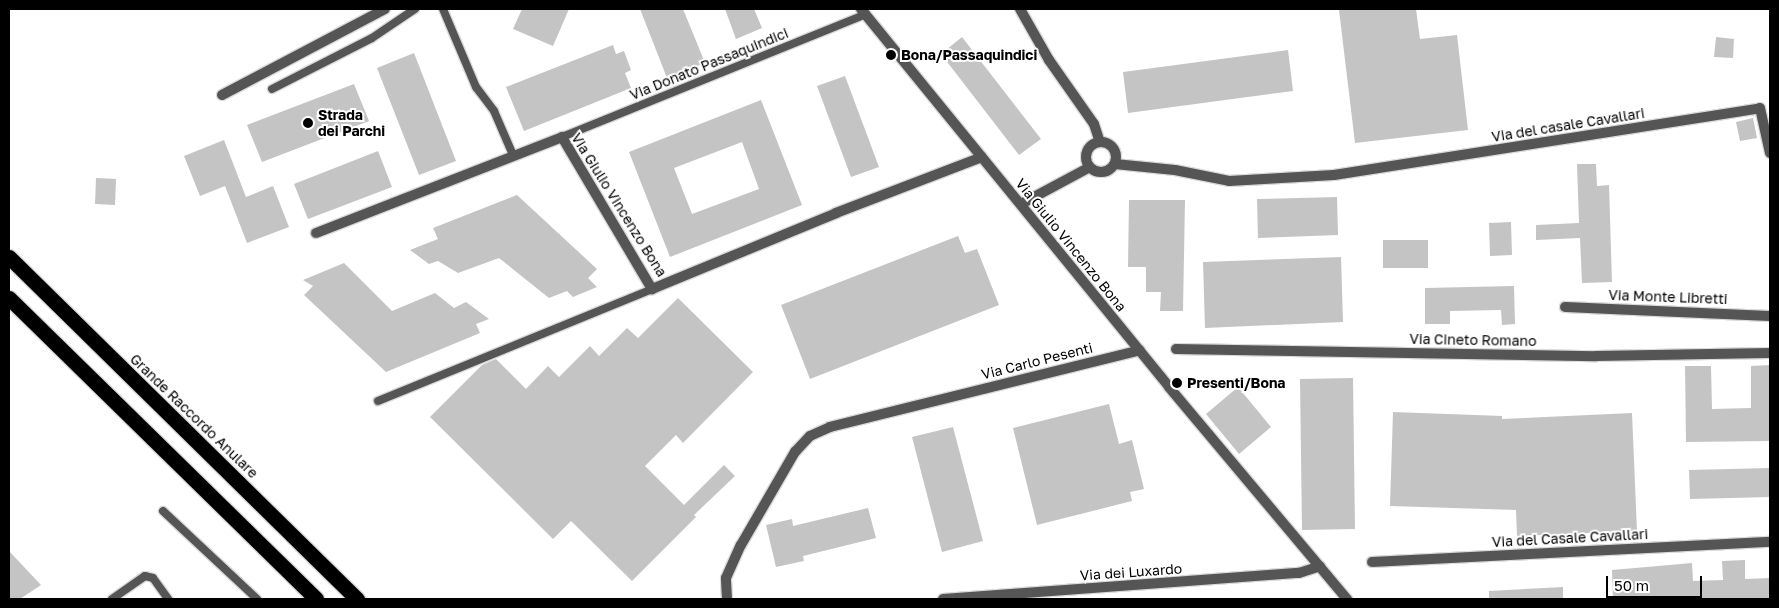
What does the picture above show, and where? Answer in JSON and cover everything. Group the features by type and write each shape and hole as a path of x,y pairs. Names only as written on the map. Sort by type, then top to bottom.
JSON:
{"highway":[{"name":"Grande Raccordo Anulare","path":"9,257 357,599"},
{"path":"9,298 316,599"}],"street":[{"path":"222,94 386,9"},
{"path":"1020,9 1048,60 1094,124 1100,142"},
{"name":"Via Giulio Vincenzo Bona","path":"863,11 1140,350"},
{"name":"Via del casale Cavallari","path":"1115,164 1175,170 1229,181 1334,175 1760,108 1770,153"},
{"name":"Via Giulio Vincenzo Bona","path":"316,233 562,137 652,288 836,213 982,157"},
{"path":"1100,142 1112,146 1116,155 1115,164 1103,172 1090,167 1086,159 1088,150 1100,142"},
{"path":"1021,204 1090,167"},
{"name":"Via Monte Libretti","path":"1565,307 1770,316"},
{"name":"Via Cineto Romano","path":"1176,349 1596,356 1770,353"},
{"path":"1140,350 1347,599"},
{"name":"Via Carlo Pesenti","path":"727,599 726,578 741,545 795,452 810,436 830,427 1140,350"},
{"name":"Via del Casale Cavallari","path":"1372,562 1770,542"},
{"name":"Via dei Luxardo","path":"944,599 1299,573 1320,566"}],"lane":[{"path":"272,90 372,38 414,9"},
{"path":"443,9 476,87 494,111 513,155"},
{"name":"Via Donato Passaquindici","path":"562,137 863,11"},
{"path":"378,401 652,288"},
{"path":"163,511 258,599"},
{"path":"112,599 145,576 153,578 168,599"},
{"path":"1046,599 1056,591"}],"building":[{"path":"522,9 569,9 553,46 513,29"},
{"path":"640,9 683,9 705,63 667,78"},
{"path":"725,9 754,9 762,28 736,39"},
{"path":"1416,9 1420,39 1457,35 1468,130 1355,143 1339,10"},
{"path":"962,37 1041,139 1019,155 941,54"},
{"path":"1716,37 1734,39 1733,58 1714,57"},
{"path":"613,45 616,54 624,51 631,70 625,73 631,88 524,131 506,87"},
{"path":"1288,50 1293,91 1128,113 1123,72"},
{"path":"414,53 456,161 419,175 377,68"},
{"path":"845,76 879,167 851,177 817,86"},
{"name":"Strada dei Parchi","path":"354,84 369,121 262,162 247,125"},
{"path":"761,100 802,205 670,257 629,152","holes":["742,142 759,189 692,214 674,168"]},
{"path":"1753,118 1757,138 1740,141 1736,122"},
{"path":"224,140 246,197 273,186 289,227 247,243 225,186 200,196 184,156"},
{"path":"378,151 392,187 308,219 294,184"},
{"path":"1577,164 1596,164 1597,186 1609,185 1612,282 1582,283 1580,238 1536,240 1536,225 1579,223"},
{"path":"96,178 116,179 115,205 95,204"},
{"path":"517,195 597,269 588,278 597,287 573,297 567,291 549,298 499,258 458,273 438,261 429,264 410,250 438,239 433,228"},
{"path":"1337,197 1338,235 1258,238 1257,199"},
{"path":"1129,200 1185,200 1183,311 1160,311 1161,292 1146,292 1146,267 1128,267"},
{"path":"1511,222 1512,255 1490,256 1489,223"},
{"path":"958,236 965,253 977,249 999,305 810,379 781,305"},
{"path":"1383,240 1428,240 1428,268 1383,268"},
{"path":"1341,257 1343,322 1205,328 1203,262"},
{"path":"344,263 392,311 435,293 454,308 466,302 489,319 476,324 480,333 386,372 304,295 313,286 303,280"},
{"path":"1514,286 1515,324 1502,325 1501,310 1450,311 1450,324 1425,324 1425,288"},
{"path":"678,298 753,372 683,443 676,435 645,466 684,505 724,465 735,476 694,515 696,517 632,581 571,521 553,539 430,417 482,365 496,359 526,389 548,366 559,377 590,346 599,356 627,328 638,338"},
{"path":"1770,365 1770,441 1686,442 1685,366 1711,366 1712,409 1751,408 1751,366"},
{"path":"1353,378 1355,529 1302,530 1300,379"},
{"path":"1238,387 1271,427 1239,454 1206,414"},
{"path":"1109,404 1119,444 1132,440 1144,489 1130,492 1132,501 1037,525 1013,428"},
{"path":"1393,412 1502,416 1502,419 1632,413 1637,531 1517,536 1516,510 1390,506"},
{"path":"953,427 983,541 942,552 912,437"},
{"path":"1770,468 1770,497 1690,499 1689,470"},
{"path":"868,508 876,538 803,556 804,561 776,567 766,525 792,519 793,526"},
{"path":"9,551 41,585 20,599 9,599"},
{"path":"1745,560 1745,579 1770,578 1770,599 1613,599 1612,570 1692,563 1693,581 1723,580 1722,561"},
{"path":"1563,587 1563,599 1489,599 1489,591"}],"place":[{"name":"Bona/Passaquindici","path":"891,55"},
{"name":"Strada dei Parchi","path":"308,123"},
{"name":"Presenti/Bona","path":"1177,383"}]}
